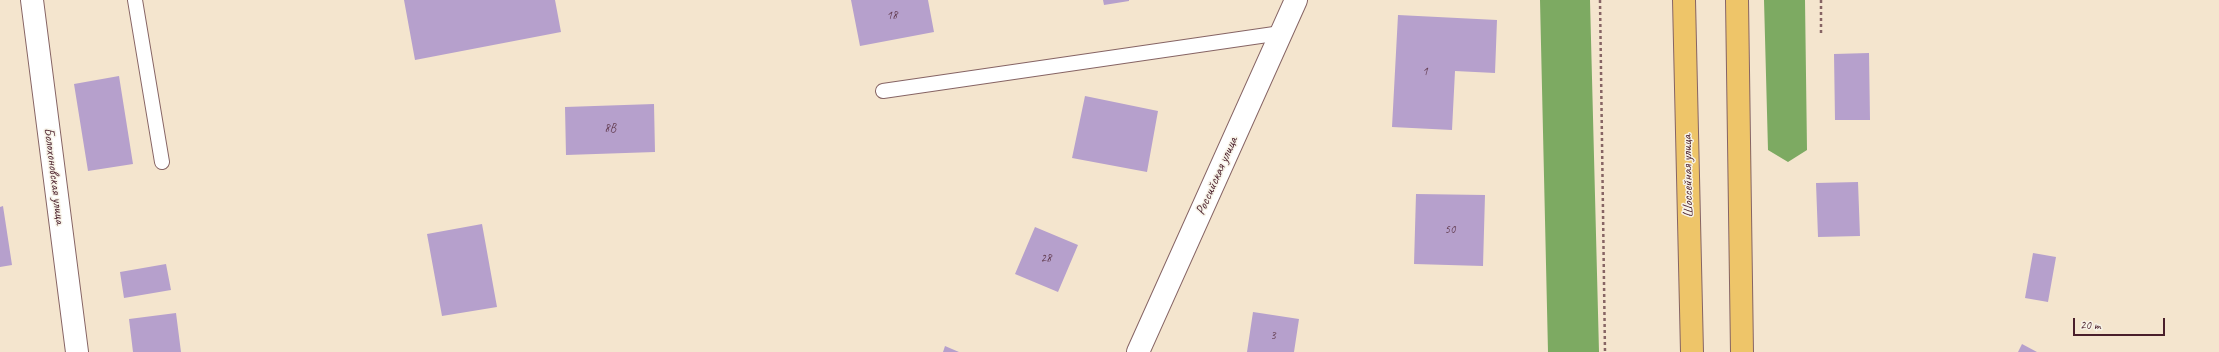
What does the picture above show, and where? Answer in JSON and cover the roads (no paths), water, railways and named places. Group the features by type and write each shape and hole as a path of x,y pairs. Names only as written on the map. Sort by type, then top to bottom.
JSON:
{"main road":[{"name":"Шоссейная улица","path":"1684,0 1692,352"},
{"path":"1737,0 1742,352"}],"street":[{"name":"Болохоновская улица","path":"32,0 77,352"},
{"name":"Российская улица","path":"1138,352 1296,0"}],"lane":[{"path":"135,0 162,162"},
{"path":"883,91 1281,33"}]}
